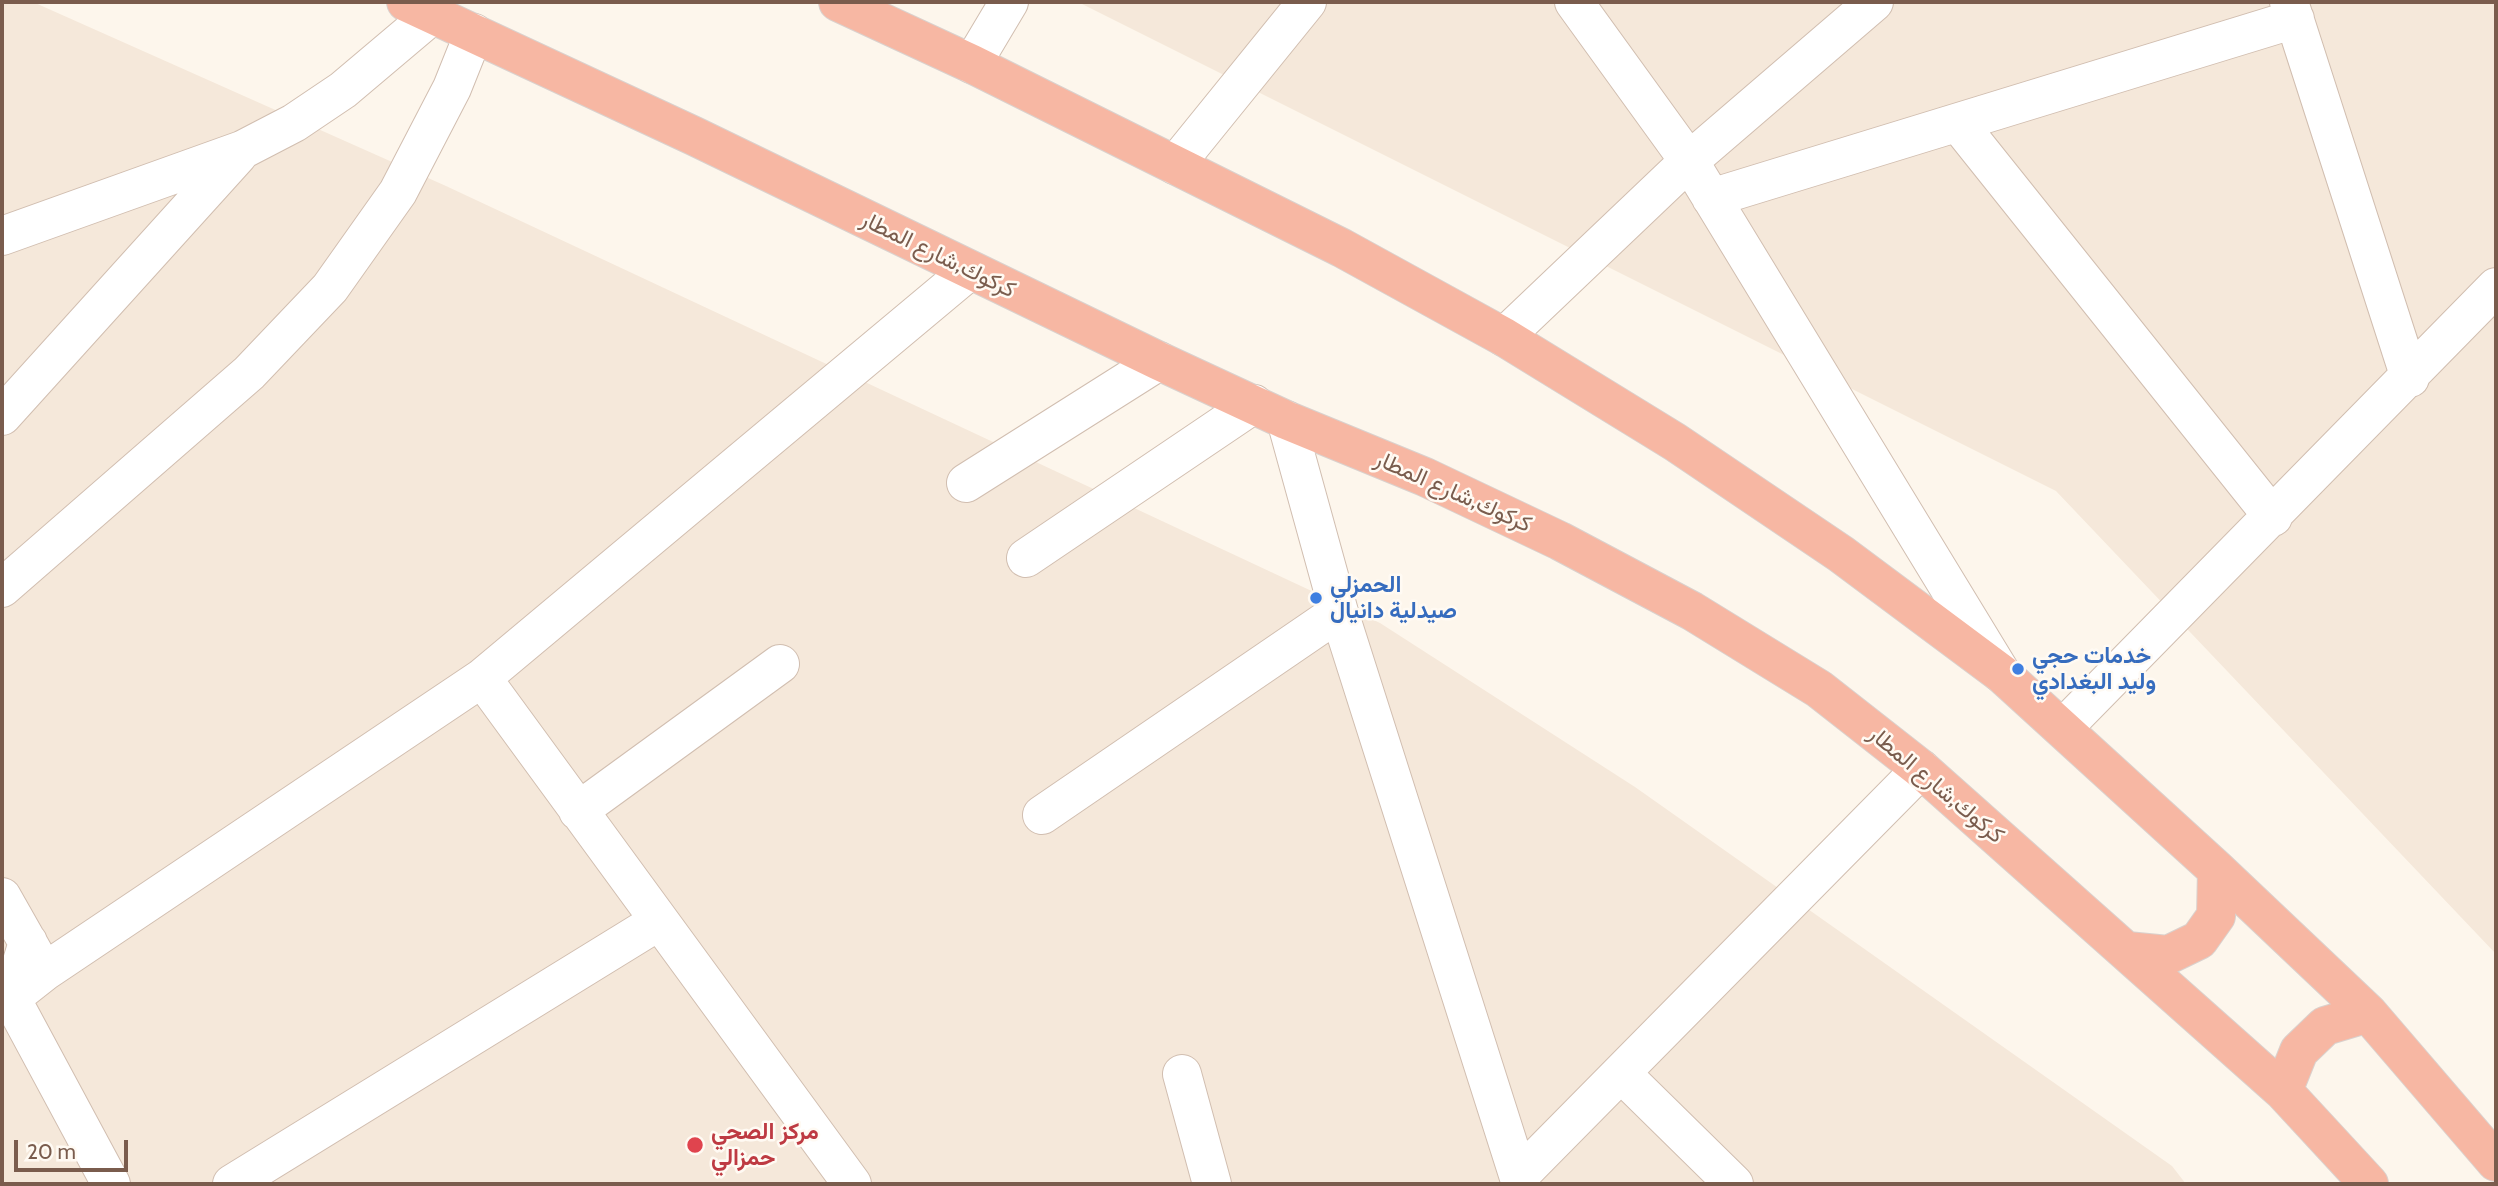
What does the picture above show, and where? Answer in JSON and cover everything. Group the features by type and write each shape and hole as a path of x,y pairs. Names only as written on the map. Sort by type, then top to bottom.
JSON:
{"highway":[{"path":"838,2 972,64 1342,248 1504,337 1675,442 1841,554 2002,674 2217,870 2368,1013 2496,1162"},
{"name":"كركوك,شارع المطار","path":"419,8 694,136 1159,361 1462,494 1560,541 1692,611 1819,689 1921,769 2283,1091 2369,1184"},
{"path":"2127,951 2168,955 2199,940 2216,916 2217,870"},
{"path":"2283,1091 2299,1051 2325,1026 2368,1013"}],"street":[{"path":"972,64 1009,2"},
{"path":"1175,165 1307,2"},
{"path":"1574,2 1689,161 2002,674"},
{"path":"1504,337 1689,161 1872,3"},
{"path":"2,236 242,150 294,123 343,90 419,8"},
{"path":"1711,198 1958,123 2292,10 2410,378"},
{"path":"2,588 249,373 330,288 398,192 452,88 474,33"},
{"path":"1958,123 2273,517"},
{"path":"2,416 242,150"},
{"path":"111,1184 11,998 36,958 482,678 969,271"},
{"path":"2063,728 2410,378 2496,287"},
{"path":"966,483 1159,361"},
{"path":"1026,558 1270,412 1339,612 1520,1180 1620,1073 1921,769"},
{"path":"1042,815 1339,612"},
{"path":"578,811 780,664"},
{"path":"482,678 852,1184"},
{"path":"2,897 36,958"},
{"path":"232,1184 659,921"},
{"path":"1620,1073 1734,1184"},
{"path":"1182,1074 1212,1184"}],"shaded area":[{"path":"2,2 33,2 446,186 1380,623 1635,787 2172,1166 2186,1184 2,1184"},
{"path":"1078,2 2496,2 2496,954 2056,491"}],"place":[{"name":"الحمزلي صيدلية دانيال","path":"1316,598"},
{"name":"خدمات حجي وليد البغدادي","path":"2018,669"},
{"name":"مركز الصحي حمزالي","path":"695,1145"}]}
